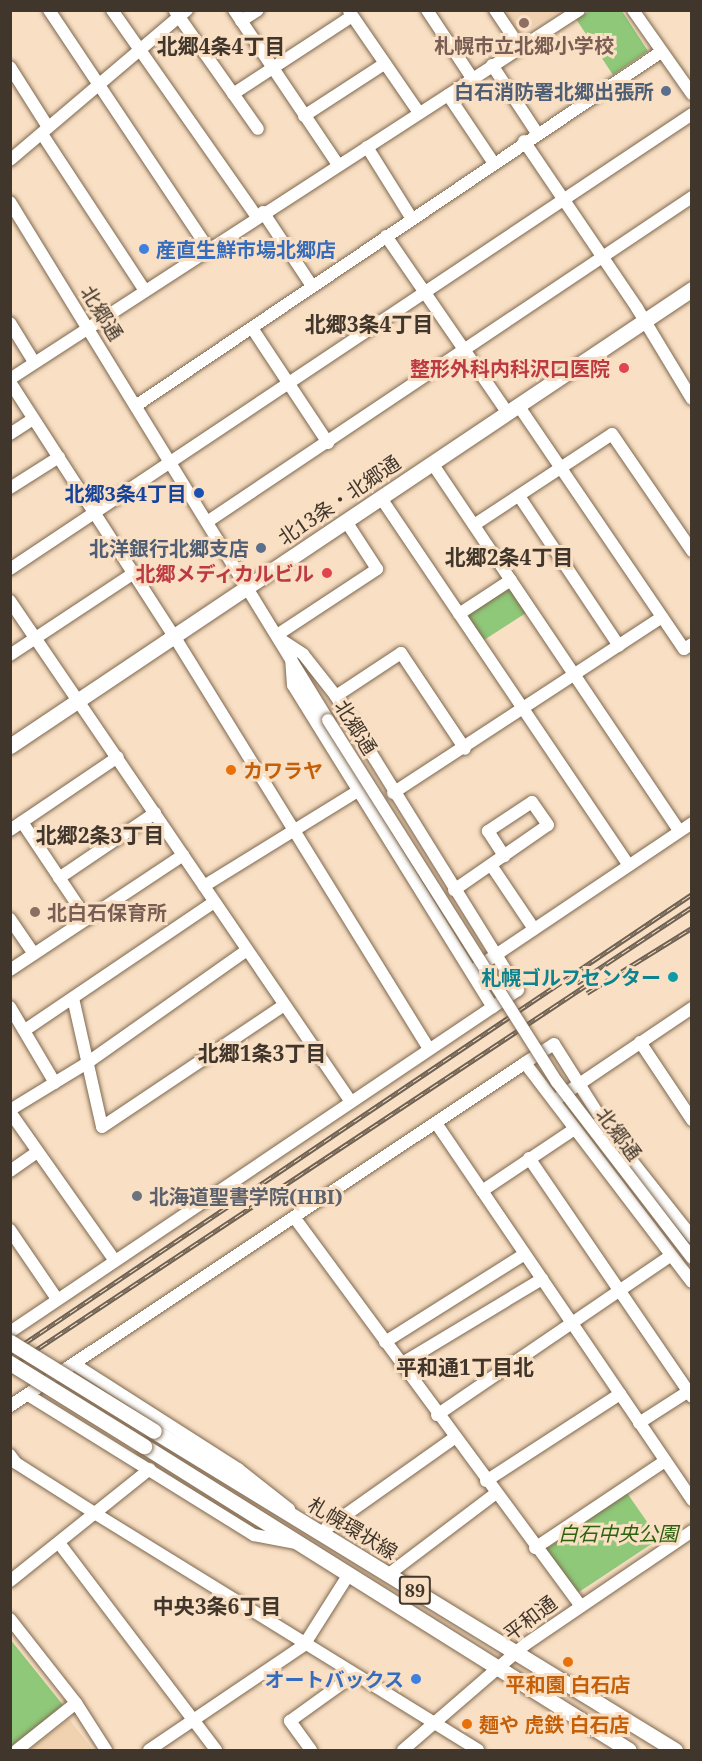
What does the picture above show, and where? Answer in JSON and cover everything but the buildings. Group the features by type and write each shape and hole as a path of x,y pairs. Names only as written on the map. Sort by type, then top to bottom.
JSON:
{"main road":[{"name":"北13条・北郷通","path":"10,746 692,289"},
{"name":"札幌環状線","path":"11,1333 154,1431 675,1750"},
{"name":"札幌環状線","path":"10,1364 303,1544 629,1750"}],"street":[{"path":"50,10 98,88 208,248"},
{"path":"112,10 312,286"},
{"path":"258,10 238,16 338,165"},
{"path":"427,10 472,78"},
{"path":"495,10 520,47"},
{"path":"429,1049 174,636 10,381 34,362 259,214 579,10"},
{"path":"633,10 692,94"},
{"path":"10,160 142,50 180,13 258,129"},
{"path":"233,94 350,13 418,113"},
{"path":"137,405 493,162 661,52"},
{"path":"304,116 384,64"},
{"path":"492,65 537,133"},
{"path":"10,67 45,130 144,289"},
{"path":"448,94 493,162"},
{"path":"10,569 172,462 287,382 426,293 692,114"},
{"path":"525,141 643,321 687,382 692,399"},
{"path":"367,147 412,219"},
{"path":"207,522 328,443 692,196"},
{"name":"北郷通","path":"11,205 137,405 328,720 557,1082 692,1258"},
{"path":"386,236 464,349 561,468 684,649 692,644"},
{"path":"10,323 34,362"},
{"path":"252,328 328,443"},
{"path":"10,434 33,419"},
{"path":"474,525 612,434 692,551"},
{"path":"10,488 59,457"},
{"path":"432,463 679,831"},
{"path":"519,496 619,646"},
{"path":"381,498 629,865"},
{"path":"11,1333 57,1299 518,990 393,794 336,696 303,654 278,637 377,569 346,521"},
{"path":"10,655 134,573"},
{"path":"459,614 511,580"},
{"path":"10,601 118,757 282,1006 351,1102"},
{"path":"393,794 465,749 662,617"},
{"path":"336,696 400,653 465,749"},
{"path":"291,657 293,685 493,1007"},
{"path":"10,830 118,757"},
{"path":"204,886 358,791"},
{"path":"454,890 504,856 548,825 532,802 488,831 504,856"},
{"path":"59,878 155,813"},
{"path":"22,822 87,919"},
{"path":"471,971 692,823"},
{"path":"10,970 183,855"},
{"path":"491,864 534,928"},
{"path":"25,1030 214,902"},
{"path":"10,919 34,954"},
{"path":"115,1260 10,1111 87,1063 246,951"},
{"path":"72,998 102,1127 282,1006"},
{"path":"10,1007 55,1083"},
{"path":"553,1102 692,1008"},
{"path":"640,1042 692,1120"},
{"path":"10,1406 554,1044 610,1133 692,1237"},
{"path":"525,1063 573,1130 692,1282"},
{"path":"436,1123 692,1500"},
{"path":"482,1191 573,1130"},
{"path":"10,1171 37,1152"},
{"path":"529,1158 690,1392 639,1423"},
{"path":"294,1217 535,1548 580,1605"},
{"path":"10,1230 57,1299"},
{"path":"385,1342 525,1254"},
{"path":"437,1415 670,1256"},
{"path":"401,1364 542,1279"},
{"path":"74,1364 238,1469 276,1496 304,1524"},
{"path":"486,1481 620,1394"},
{"path":"28,1395 254,1535 303,1544"},
{"path":"320,1533 454,1438"},
{"path":"10,1455 16,1463 96,1514 304,1645 478,1750"},
{"path":"535,1548 665,1461"},
{"path":"10,1581 150,1469"},
{"path":"389,1574 496,1493"},
{"name":"平和通","path":"403,1750 515,1652 580,1605 692,1531"},
{"path":"59,1543 216,1750"},
{"path":"149,1750 304,1645 349,1574"},
{"path":"10,1619 76,1703 106,1750"},
{"path":"311,1750 290,1721 354,1675"},
{"path":"17,1750 76,1703"}],"shaded area":[{"name":"札幌市立北郷小学校","path":"501,11 559,11 517,36"},
{"path":"69,1719 93,1750 29,1750"}],"green space":[{"path":"590,11 622,11 648,51 613,75 576,19"},
{"path":"506,590 511,591 526,613 484,640 468,618 470,614"},
{"name":"白石中央公園","path":"627,1493 659,1539 579,1592 572,1589 543,1551"},
{"path":"10,1639 63,1705 11,1747 10,1747"}],"railway":[{"path":"10,1353 692,894"},
{"path":"577,983 692,907"},
{"path":"587,993 692,928"},
{"path":"10,1367 591,982"}],"place":[{"name":"札幌市立北郷小学校","path":"524,23"},
{"name":"白石消防署北郷出張所","path":"666,91"},
{"name":"産直生鮮市場北郷店","path":"144,249"},
{"name":"整形外科内科沢口医院","path":"624,368"},
{"name":"北郷3条4丁目","path":"199,493"},
{"name":"北洋銀行北郷支店","path":"261,548"},
{"name":"北郷メディカルビル","path":"327,573"},
{"name":"カワラヤ","path":"231,770"},
{"name":"北白石保育所","path":"35,912"},
{"name":"札幌ゴルフセンター","path":"673,977"},
{"name":"北海道聖書学院(HBI)","path":"137,1196"},
{"name":"平和園 白石店","path":"568,1662"},
{"name":"オートバックス","path":"416,1679"},
{"name":"麺や 虎鉄 白石店","path":"467,1724"}],"district":[{"name":"北郷4条4丁目","path":"221,46"},
{"name":"北郷3条4丁目","path":"369,324"},
{"name":"北郷2条4丁目","path":"509,557"},
{"name":"北郷2条3丁目","path":"100,835"},
{"name":"北郷1条3丁目","path":"262,1053"},
{"name":"平和通1丁目北","path":"465,1367"},
{"name":"中央3条6丁目","path":"217,1606"}]}
